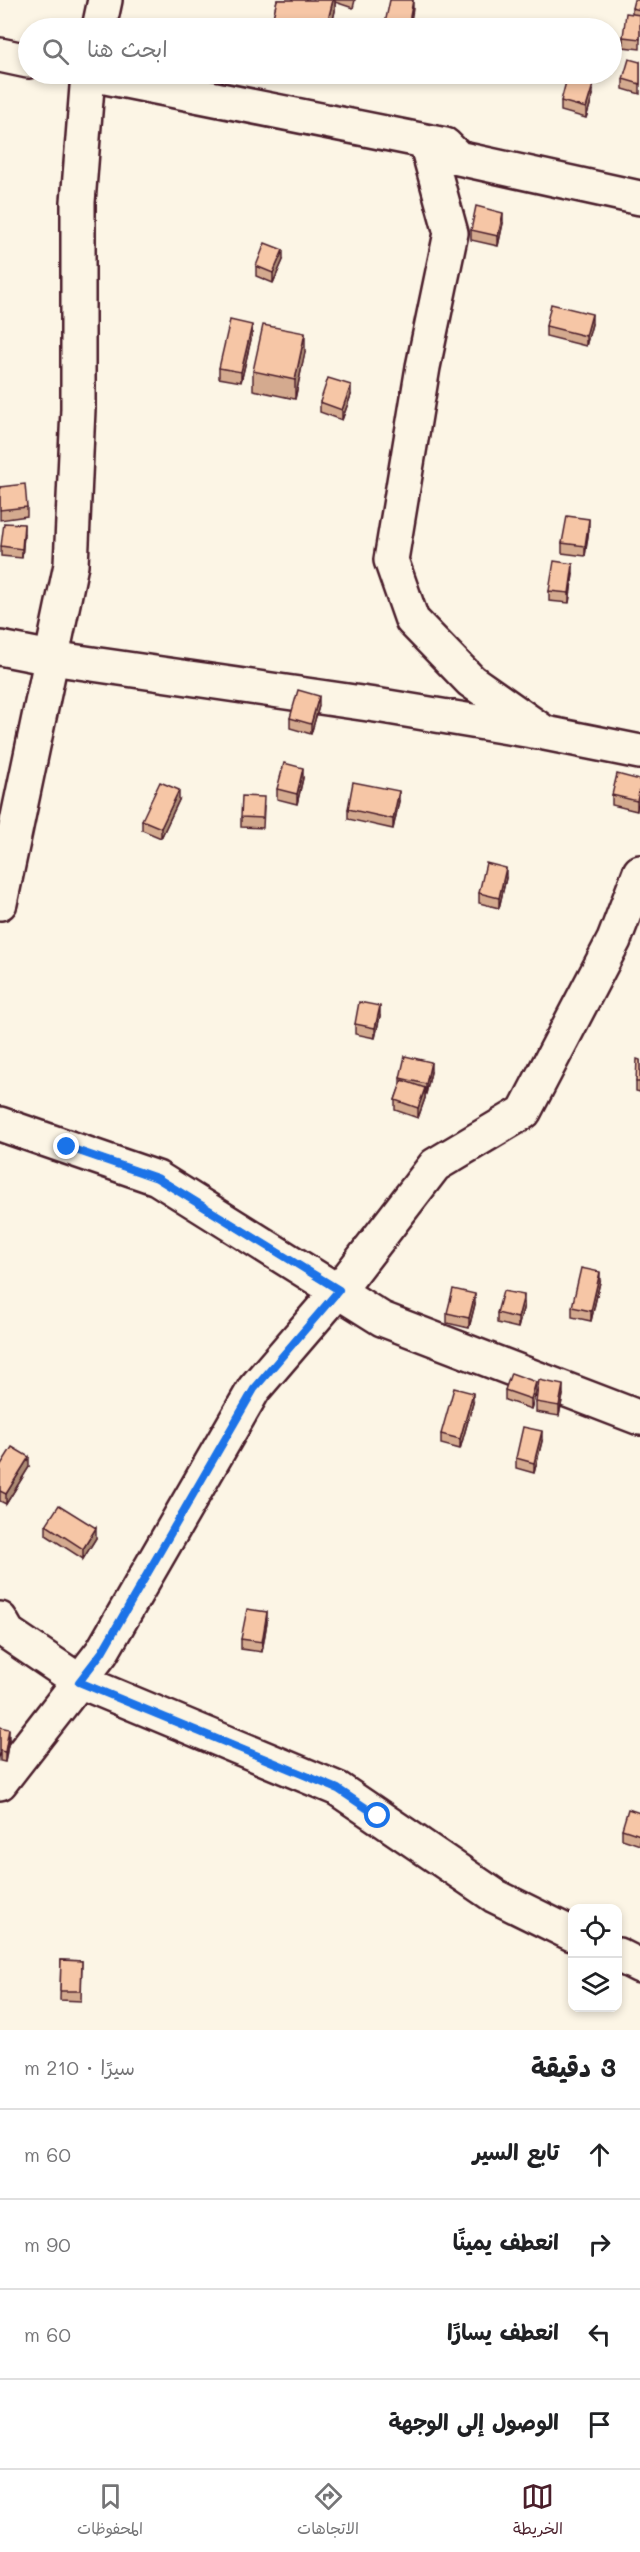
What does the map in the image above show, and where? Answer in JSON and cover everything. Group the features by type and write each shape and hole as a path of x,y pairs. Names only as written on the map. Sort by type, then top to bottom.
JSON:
{"street":[{"path":"101,18 105,0"},
{"path":"0,55 18,59"},
{"path":"0,903 70,565 78,409 78,202 89,84"},
{"path":"139,84 445,146 458,158 640,198"},
{"path":"426,142 450,233 423,367 391,560 412,620 471,681 545,733"},
{"path":"0,648 51,658 545,733 640,752"},
{"path":"0,1783 102,1652 254,1389 339,1290 435,1165 524,1112 614,940 640,872"},
{"path":"0,1124 157,1178 382,1319 640,1418"},
{"path":"3,1627 79,1682 338,1789 495,1896 568,1932"},
{"path":"622,1957 640,1966"}],"building":[{"path":"277,0 333,0 328,18 273,18"},
{"path":"390,0 413,0 410,18 386,18"},
{"path":"634,0 640,0 640,10 632,8"},
{"path":"626,13 640,15 640,39 623,37"},
{"path":"629,59 640,62 640,84 623,79"},
{"path":"565,84 593,85 586,108 561,101"},
{"path":"476,206 503,213 498,236 471,230"},
{"path":"265,243 283,250 273,273 256,266"},
{"path":"551,304 592,314 586,336 546,326"},
{"path":"230,320 252,325 241,372 219,368"},
{"path":"263,325 305,333 295,380 253,371"},
{"path":"328,378 351,385 342,410 320,402"},
{"path":"25,484 27,507 0,510 0,487"},
{"path":"567,516 589,519 585,546 562,543"},
{"path":"4,523 24,524 22,549 1,546"},
{"path":"554,561 573,564 569,593 549,591"},
{"path":"298,690 319,696 311,724 290,718"},
{"path":"284,763 303,768 297,794 277,789"},
{"path":"617,774 640,780 637,801 612,795"},
{"path":"160,782 179,790 161,828 142,820"},
{"path":"353,782 399,791 393,819 348,809"},
{"path":"242,796 264,797 263,818 241,817"},
{"path":"486,863 506,868 499,898 479,893"},
{"path":"359,1002 380,1006 375,1028 355,1024"},
{"path":"405,1056 431,1062 426,1084 400,1078"},
{"path":"637,1059 640,1060 640,1082 636,1082"},
{"path":"402,1080 425,1088 418,1108 395,1100"},
{"path":"581,1268 600,1272 591,1311 572,1307"},
{"path":"453,1289 475,1294 469,1318 447,1313"},
{"path":"503,1291 524,1295 518,1318 497,1313"},
{"path":"511,1373 536,1382 531,1399 505,1390"},
{"path":"539,1380 563,1385 559,1406 536,1402"},
{"path":"454,1388 473,1393 460,1439 441,1434"},
{"path":"523,1427 542,1431 534,1463 516,1458"},
{"path":"12,1447 29,1457 6,1494 0,1491 0,1466"},
{"path":"59,1505 96,1528 83,1549 46,1525"},
{"path":"247,1609 267,1612 262,1642 241,1639"},
{"path":"0,1727 9,1729 5,1752 0,1751"},
{"path":"628,1809 640,1813 640,1835 622,1829"},
{"path":"61,1960 82,1961 81,1991 60,1991"}],"route":[{"path":"67,1147 157,1178 339,1290 254,1389 102,1652 79,1682 338,1789 378,1816"}]}
